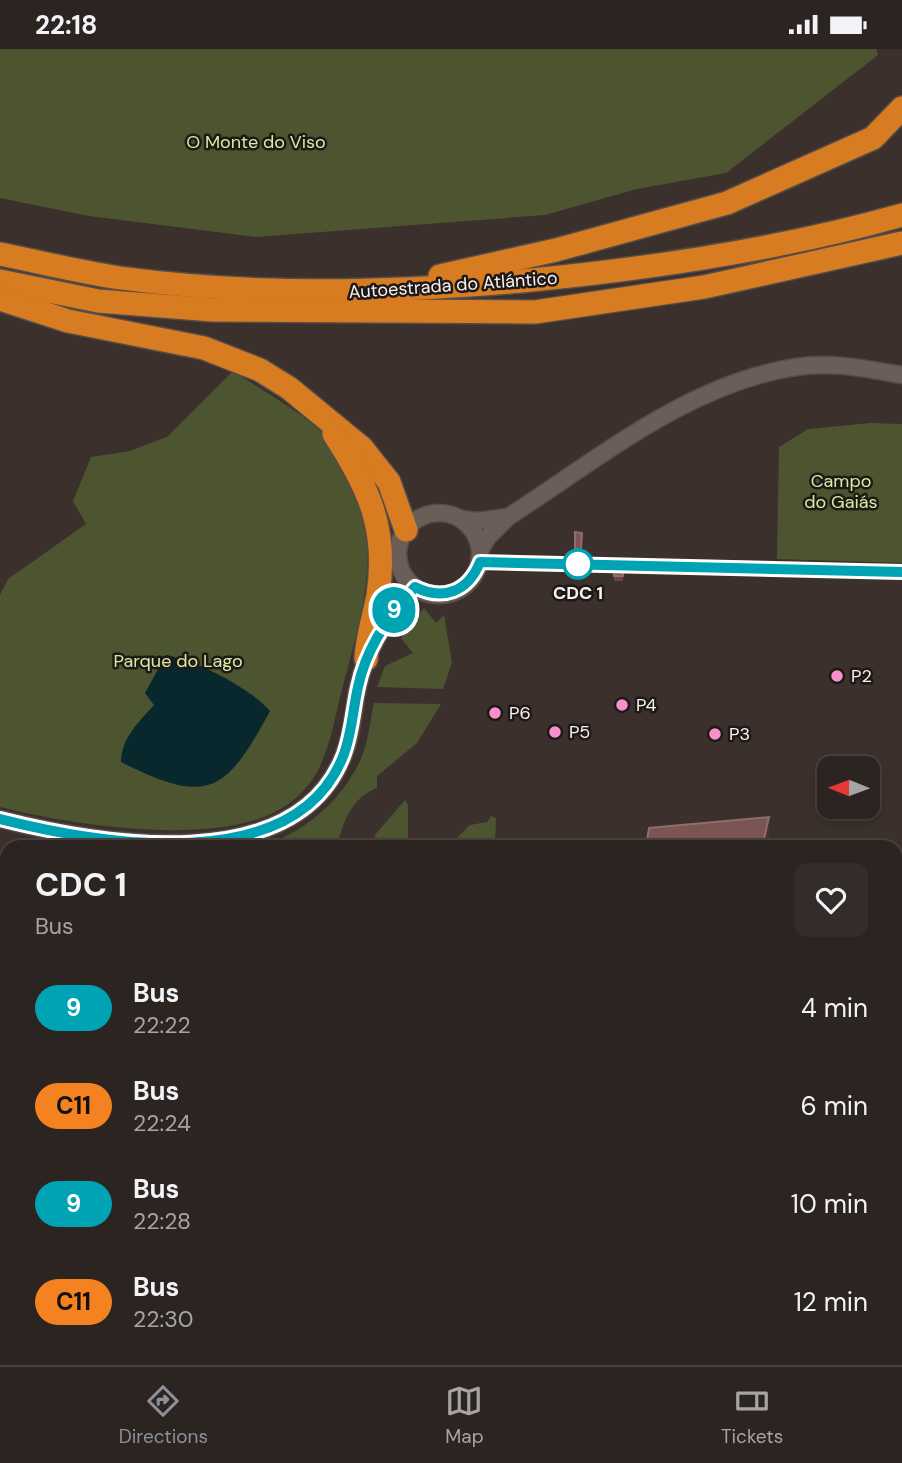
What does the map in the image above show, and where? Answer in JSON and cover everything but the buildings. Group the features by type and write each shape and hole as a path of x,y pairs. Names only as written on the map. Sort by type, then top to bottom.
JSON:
{"highway":[{"path":"364,292 556,250 727,203 873,138 902,108"},
{"name":"Autoestrada do Atlántico","path":"0,254 118,278 223,288 364,292 596,274 685,262 857,228 902,215"},
{"name":"Autoestrada do Atlántico","path":"0,281 98,301 213,310 535,312 704,287 902,243"},
{"path":"0,299 68,321 204,348 260,370 318,411 362,448 389,482 407,530"},
{"path":"318,411 362,476 373,502 382,557 366,659"}],"street":[{"path":"508,517 478,521 450,514 426,515 407,530 398,553 406,577 415,587 441,595 455,592 475,575 480,550 488,537 508,517 671,413 743,380 798,366 823,365 902,375"},
{"path":"462,519 477,538 480,550"},
{"path":"210,840 265,831 300,811 316,798 343,757 366,659 392,612 415,587"},
{"path":"0,819 73,836 111,840"}],"green space":[{"name":"O Monte do Viso","path":"0,49 876,49 878,55 726,173 637,189 545,215 256,237 89,216 0,198"},
{"name":"Parque do Lago","path":"233,371 296,412 326,437 359,500 365,527 366,580 357,633 329,742 315,775 290,803 271,814 211,829 137,829 63,820 0,807 0,595 8,579 86,524 73,501 91,457 130,451 167,437"},
{"name":"Campo do Gaiás","path":"871,423 902,424 902,563 777,559 779,447 808,429"},
{"path":"424,608 436,623 444,615 452,662 443,689 377,687 385,666 413,653 401,638"},
{"path":"374,703 441,704 417,743 377,776 377,788 361,797 355,804 346,819 339,840 278,840 320,813 343,789 360,761"},
{"path":"405,800 408,805 408,840 379,840 374,836"},
{"path":"491,816 496,818 495,840 455,840 470,825 487,822"}],"water":[{"path":"166,655 222,676 249,693 270,711 240,760 226,775 212,784 195,787 175,784 121,762 128,738 154,705 145,693"}],"bus line":[{"name":"9","path":"210,840 265,831 291,817 316,798 343,757 366,659 392,612 415,587 427,593 441,595 455,592 475,575 480,562 902,572"},
{"name":"9","path":"0,819 73,836 111,840"}],"place":[{"name":"CDC 1","path":"578,564"},
{"name":"P2","path":"837,676"},
{"name":"P4","path":"622,705"},
{"name":"P6","path":"495,713"},
{"name":"P5","path":"555,732"},
{"name":"P3","path":"715,734"}]}
